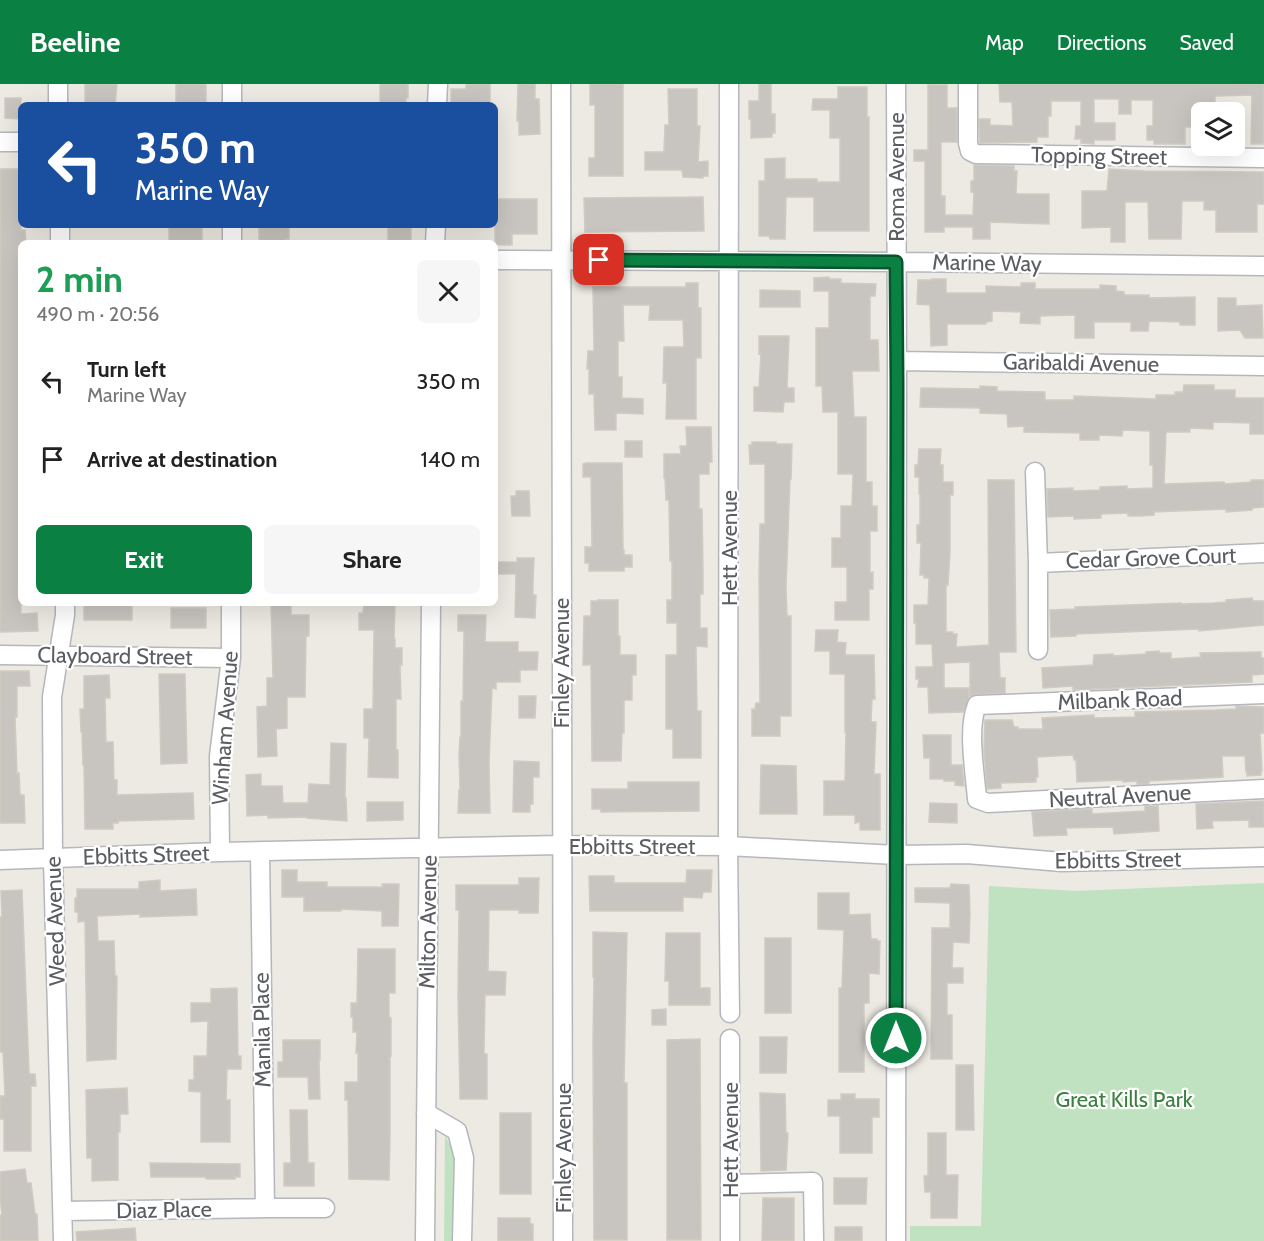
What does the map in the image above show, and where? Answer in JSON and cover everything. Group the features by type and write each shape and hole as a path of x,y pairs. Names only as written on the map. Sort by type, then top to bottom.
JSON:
{"street":[{"path":"58,84 58,102"},
{"path":"232,84 232,102"},
{"path":"437,102 438,84"},
{"name":"Finley Avenue","path":"561,84 563,1241"},
{"name":"Hett Avenue","path":"729,84 728,846 730,1012"},
{"name":"Roma Avenue","path":"896,84 896,1241"},
{"name":"Topping Street","path":"968,84 968,143 970,151 976,154 1264,158"},
{"path":"0,142 18,142"},
{"name":"Marine Way","path":"498,260 1264,266"},
{"name":"Garibaldi Avenue","path":"897,361 1264,366"},
{"path":"1035,472 1038,650"},
{"name":"Cedar Grove Court","path":"1038,563 1264,553"},
{"name":"Weed Avenue","path":"63,1241 51,698 65,606"},
{"name":"Winham Avenue","path":"220,852 219,756 231,658 231,606"},
{"name":"Milton Avenue","path":"425,1241 431,606"},
{"name":"Clayboard Street","path":"0,655 231,658"},
{"name":"Milbank Road","path":"977,799 973,732 977,705 1264,694"},
{"name":"Neutral Avenue","path":"977,799 988,803 1264,789"},
{"name":"Ebbitts Street","path":"0,860 220,852 562,845 728,846 896,855 967,854 1062,862 1264,857"},
{"name":"Manila Place","path":"260,852 265,1208"},
{"name":"Hett Avenue","path":"730,1039 730,1241"},
{"path":"426,1113 457,1131 464,1158 462,1241"},
{"path":"730,1184 813,1182 814,1241"},
{"name":"Diaz Place","path":"63,1211 326,1208"}],"green space":[{"name":"Great Kills Park","path":"1264,883 1264,1241 910,1241 910,1226 981,1226 989,886 1076,891"},
{"path":"445,1137 455,1155 456,1241 444,1241"}],"building":[{"path":"85,84 117,84 115,102 85,102"},
{"path":"176,84 206,84 206,102 176,102"},
{"path":"380,84 408,84 406,102 380,102"},
{"path":"466,84 490,84 490,102 451,102 451,89 466,89"},
{"path":"518,84 535,84 535,99 539,99 540,134 519,135"},
{"path":"590,84 623,84 623,176 589,176 589,158 595,158 595,105 590,105"},
{"path":"759,84 771,84 771,114 775,114 775,133 772,133 772,137 751,138 749,101 759,101"},
{"path":"999,84 1264,84 1264,144 1251,144 1252,95 1215,96 1215,102 1191,102 1191,127 1185,127 1185,144 1154,144 1154,140 1147,140 1147,126 1153,126 1153,100 1131,100 1131,114 1119,114 1119,99 1094,99 1094,123 1115,123 1115,140 1094,140 1094,144 1081,143 1081,139 1075,139 1076,126 1081,126 1081,101 1051,101 1048,137 1037,137 1037,142 980,143 979,119 990,119 990,125 1013,126 1012,102 1000,102"},
{"path":"928,85 947,85 947,108 957,108 957,142 941,142 941,196 945,196 945,215 973,215 974,192 971,192 971,181 974,181 974,165 1014,166 1014,171 1017,171 1016,194 1049,194 1049,224 990,222 990,239 973,239 973,227 944,227 944,232 925,232 925,161 914,161 914,150 928,150"},
{"path":"838,87 867,87 869,231 814,231 814,197 786,197 785,239 759,236 759,181 765,181 765,159 785,158 785,179 840,182 840,138 830,138 830,110 812,110 813,99 838,99"},
{"path":"668,89 697,89 697,126 700,126 698,162 708,161 708,176 683,177 682,170 645,170 645,152 664,152 665,125 669,125"},
{"path":"5,98 21,98 21,102 18,102 18,119 5,118"},
{"path":"0,169 18,169 18,228 25,230 26,240 18,240 18,606 21,606 21,614 37,613 38,631 0,632"},
{"path":"1109,169 1264,172 1264,204 1257,204 1257,232 1216,232 1216,210 1204,210 1204,201 1182,201 1181,239 1149,239 1148,202 1125,202 1125,242 1111,242 1111,227 1082,228 1082,191 1107,191"},
{"path":"703,197 704,231 585,232 584,198"},
{"path":"498,199 537,199 537,234 512,234 512,245 498,245 498,240 495,240 495,228 498,228"},
{"path":"169,228 202,228 202,240 169,240"},
{"path":"259,228 289,228 289,239 259,240"},
{"path":"388,228 411,228 411,240 388,240"},
{"path":"829,277 829,279 841,279 841,283 876,284 875,296 870,296 870,340 878,340 879,371 852,371 854,417 866,417 866,482 872,482 872,506 877,506 877,531 870,531 870,573 873,572 873,589 869,589 869,620 835,620 835,602 847,602 847,567 832,567 832,538 841,538 841,506 852,506 853,474 838,474 838,412 823,412 822,386 816,386 816,328 829,328 829,291 814,291 814,278"},
{"path":"946,279 946,293 986,293 986,286 1021,287 1021,283 1035,283 1035,289 1100,289 1100,285 1116,286 1116,291 1124,292 1124,295 1149,295 1149,298 1195,297 1195,325 1149,321 1148,331 1131,331 1131,322 1094,322 1094,338 1075,338 1075,315 1040,316 1040,324 1020,323 1021,312 992,311 992,321 986,324 947,324 947,345 931,346 930,305 917,304 918,280"},
{"path":"686,283 698,283 698,308 701,308 701,358 696,358 696,419 666,419 667,383 663,383 664,347 684,347 683,320 649,320 650,305 623,305 624,341 618,341 618,377 622,377 622,398 643,399 643,414 616,413 616,430 595,430 594,394 589,394 589,369 587,369 588,351 594,351 593,287 686,287"},
{"path":"760,290 800,291 800,307 760,307"},
{"path":"1218,298 1236,298 1236,306 1262,305 1263,338 1245,338 1240,330 1218,331"},
{"path":"759,336 789,336 787,388 794,388 794,402 784,402 783,412 754,411 754,387 759,387 761,353 759,354"},
{"path":"1184,385 1214,385 1214,390 1235,390 1235,398 1264,398 1264,434 1250,434 1250,423 1213,422 1213,429 1190,428 1190,432 1166,432 1164,484 1224,482 1225,484 1264,480 1264,507 1226,512 1226,509 1154,512 1154,515 1141,516 1128,516 1128,513 1101,514 1101,518 1048,517 1047,489 1100,490 1100,487 1127,486 1127,489 1153,488 1150,431 1123,430 1122,436 1099,435 1099,440 1080,440 1080,433 1024,432 1024,426 1008,427 1007,414 980,413 980,408 920,407 921,388 997,387 997,391 1045,392 1045,400 1074,400 1074,396 1156,399 1156,395 1175,395 1175,392 1183,392"},
{"path":"686,427 711,427 712,462 709,462 709,474 699,474 703,572 703,594 700,594 700,628 707,628 707,647 696,646 697,711 701,711 701,758 673,758 673,729 666,729 666,655 677,655 677,623 667,623 667,600 672,600 672,561 670,561 669,500 666,500 664,454 681,454 680,446 687,446"},
{"path":"625,441 642,441 642,457 625,457"},
{"path":"752,442 792,444 786,587 787,616 791,616 791,716 780,716 780,736 752,736 752,709 755,709 756,703 760,703 760,524 765,524 765,464 750,464 749,445 752,445"},
{"path":"919,449 941,449 940,465 943,465 943,482 953,482 953,495 950,495 946,632 957,634 956,647 989,645 988,480 1014,480 1016,652 999,652 1000,678 1005,678 1005,693 970,696 970,662 944,663 944,688 969,688 969,698 963,712 929,713 928,687 918,687 919,679 916,679 916,667 933,667 932,644 916,644 916,623 914,623 914,605 928,605 929,578 920,575 921,543 917,543 917,525 920,525 920,494 919,477 915,477 915,465 918,465"},
{"path":"622,463 623,550 624,555 632,555 632,567 624,567 624,571 589,571 589,563 585,563 585,547 592,547 591,477 583,477 583,464"},
{"path":"516,491 529,491 530,516 512,516 511,496 516,496"},
{"path":"517,558 534,558 535,618 515,617 516,574 498,574 498,562 517,562"},
{"path":"1252,598 1253,601 1264,601 1264,625 1199,631 1199,629 1051,637 1050,610 1075,609 1075,607 1213,603"},
{"path":"618,600 620,655 636,655 636,675 632,675 632,700 624,700 621,761 592,761 591,665 583,665 584,616 591,616 591,601"},
{"path":"84,606 132,606 132,620 84,620"},
{"path":"271,606 291,606 291,615 309,615 309,636 306,636 305,697 287,697 287,728 276,729 277,756 258,757 257,707 267,706 267,678 273,678"},
{"path":"364,606 395,606 395,648 402,648 401,699 396,699 398,778 368,777 369,738 364,738 364,709 373,709 374,630 359,630 359,613 363,613"},
{"path":"171,608 206,608 206,628 171,628"},
{"path":"458,615 486,615 485,642 518,642 518,652 538,652 537,670 520,670 520,682 496,682 496,689 492,688 489,762 490,813 458,813 464,631 458,631"},
{"path":"816,630 838,630 837,642 846,643 845,655 874,655 875,699 872,699 871,722 876,722 874,774 880,774 880,830 860,830 860,822 855,823 855,815 824,815 824,781 845,781 845,674 830,674 830,651 815,651"},
{"path":"1159,651 1159,653 1171,653 1171,659 1201,657 1200,653 1261,652 1261,658 1264,658 1264,674 1252,675 1252,682 1073,690 1073,686 1043,688 1042,668 1093,665 1094,655 1146,654 1146,652"},
{"path":"0,671 29,671 30,686 17,686 17,717 15,717 17,774 19,773 20,795 24,795 25,823 0,823"},
{"path":"159,674 185,674 187,763 161,764"},
{"path":"109,675 110,698 105,698 106,742 113,742 114,780 117,780 117,795 193,793 194,819 118,821 118,823 113,823 113,829 85,829 80,709 84,709 84,676"},
{"path":"519,696 536,696 535,718 519,718"},
{"path":"1236,706 1264,707 1264,733 1260,733 1261,775 1247,776 1245,756 1222,756 1223,777 1149,781 1149,784 1137,784 1137,781 1123,782 1123,780 1077,782 1076,760 1073,755 1037,757 1036,782 1001,783 1001,788 987,789 984,750 985,720 1012,720 1014,727 1018,729 1043,729 1042,718 1094,715 1094,718 1135,717 1135,712 1236,709"},
{"path":"923,735 951,735 951,765 962,765 964,786 955,785 955,781 930,779 930,758 924,758"},
{"path":"331,743 346,744 347,821 307,817 268,818 268,815 247,816 246,775 261,774 261,786 282,786 283,803 308,803 309,784 330,785"},
{"path":"514,761 539,762 539,777 533,777 533,804 530,804 530,812 513,812"},
{"path":"761,765 796,766 797,814 760,814"},
{"path":"628,782 699,782 699,811 601,812 601,809 592,809 592,789 628,789"},
{"path":"1264,801 1264,827 1249,827 1249,820 1212,821 1213,828 1197,829 1196,804"},
{"path":"367,802 403,802 403,820 367,821"},
{"path":"930,803 957,804 957,823 929,822"},
{"path":"1145,806 1158,806 1159,831 1114,834 1113,827 1066,828 1067,835 1034,836 1032,812 1092,809 1092,814 1145,811"},
{"path":"282,870 297,870 297,882 327,882 327,887 383,887 382,884 399,884 398,926 382,926 382,911 341,909 341,911 304,911 304,897 282,897"},
{"path":"687,870 712,870 711,892 703,892 702,898 683,897 683,911 590,911 589,876 614,876 614,883 686,883"},
{"path":"519,878 539,878 538,913 519,913 519,910 489,910 488,971 506,972 505,995 485,995 484,1054 487,1054 487,1099 460,1099 459,910 456,910 456,885 519,885"},
{"path":"160,880 160,891 196,889 197,915 97,916 98,941 114,941 115,976 117,976 116,1059 87,1061 85,921 78,922 78,912 75,912 77,889 139,889 139,882"},
{"path":"951,884 969,885 969,943 953,942 952,968 963,968 963,983 947,983 947,1015 952,1015 952,1059 931,1059 932,928 950,928 950,903 915,902 915,888 950,888"},
{"path":"22,890 29,1072 35,1074 36,1086 31,1086 31,1151 4,1151 4,1119 0,1119 0,1096 5,1096 3,1052 0,1052 1,891"},
{"path":"818,893 849,893 849,915 870,914 871,939 880,941 879,974 869,973 869,1003 864,1003 864,1072 839,1072 839,988 842,988 844,930 818,929"},
{"path":"593,932 627,933 624,1083 627,1083 627,1240 594,1240"},
{"path":"666,933 700,933 700,988 710,988 710,1005 669,1005 669,981 665,981"},
{"path":"765,938 791,938 791,1013 765,1013"},
{"path":"358,949 395,949 395,993 389,993 391,1056 389,1180 349,1179 348,1100 345,1100 345,1082 358,1082 357,1032 353,1032 351,1003 357,1003"},
{"path":"237,988 238,1056 241,1056 241,1069 227,1069 226,1100 230,1100 230,1142 201,1142 201,1092 189,1091 189,1080 194,1080 194,1056 207,1056 208,1021 191,1022 191,1003 211,1003 211,989"},
{"path":"666,1009 666,1025 652,1025 652,1010"},
{"path":"760,1037 787,1037 786,1073 760,1073"},
{"path":"700,1039 701,1240 667,1240 667,1040"},
{"path":"283,1040 320,1040 320,1099 309,1099 308,1077 278,1077 278,1062 283,1062"},
{"path":"956,1065 973,1065 974,1130 956,1130"},
{"path":"127,1088 128,1114 120,1114 120,1132 118,1132 118,1180 92,1181 92,1158 87,1158 86,1090"},
{"path":"760,1093 785,1094 786,1133 788,1133 786,1170 761,1171"},
{"path":"841,1094 855,1094 855,1099 879,1099 879,1117 872,1117 872,1153 840,1153 840,1116 828,1116 828,1100 841,1100"},
{"path":"290,1110 307,1110 308,1163 314,1163 314,1186 284,1186 284,1163 291,1163"},
{"path":"500,1113 531,1113 531,1194 500,1194"},
{"path":"928,1133 946,1133 946,1175 958,1175 957,1218 931,1218 931,1192 925,1192 924,1176 928,1176"},
{"path":"150,1163 240,1164 240,1177 206,1179 206,1177 151,1177"},
{"path":"25,1169 27,1183 31,1183 35,1214 37,1214 38,1241 0,1241 0,1215 2,1215 0,1172"},
{"path":"834,1178 867,1178 866,1204 834,1204"},
{"path":"763,1198 794,1198 794,1241 762,1241"},
{"path":"498,1218 530,1218 530,1224 533,1224 533,1241 498,1241"},
{"path":"835,1227 862,1227 862,1241 835,1241"},
{"path":"135,1228 136,1241 77,1241 76,1232"}],"route":[{"path":"599,260 896,262 896,1038"}]}
